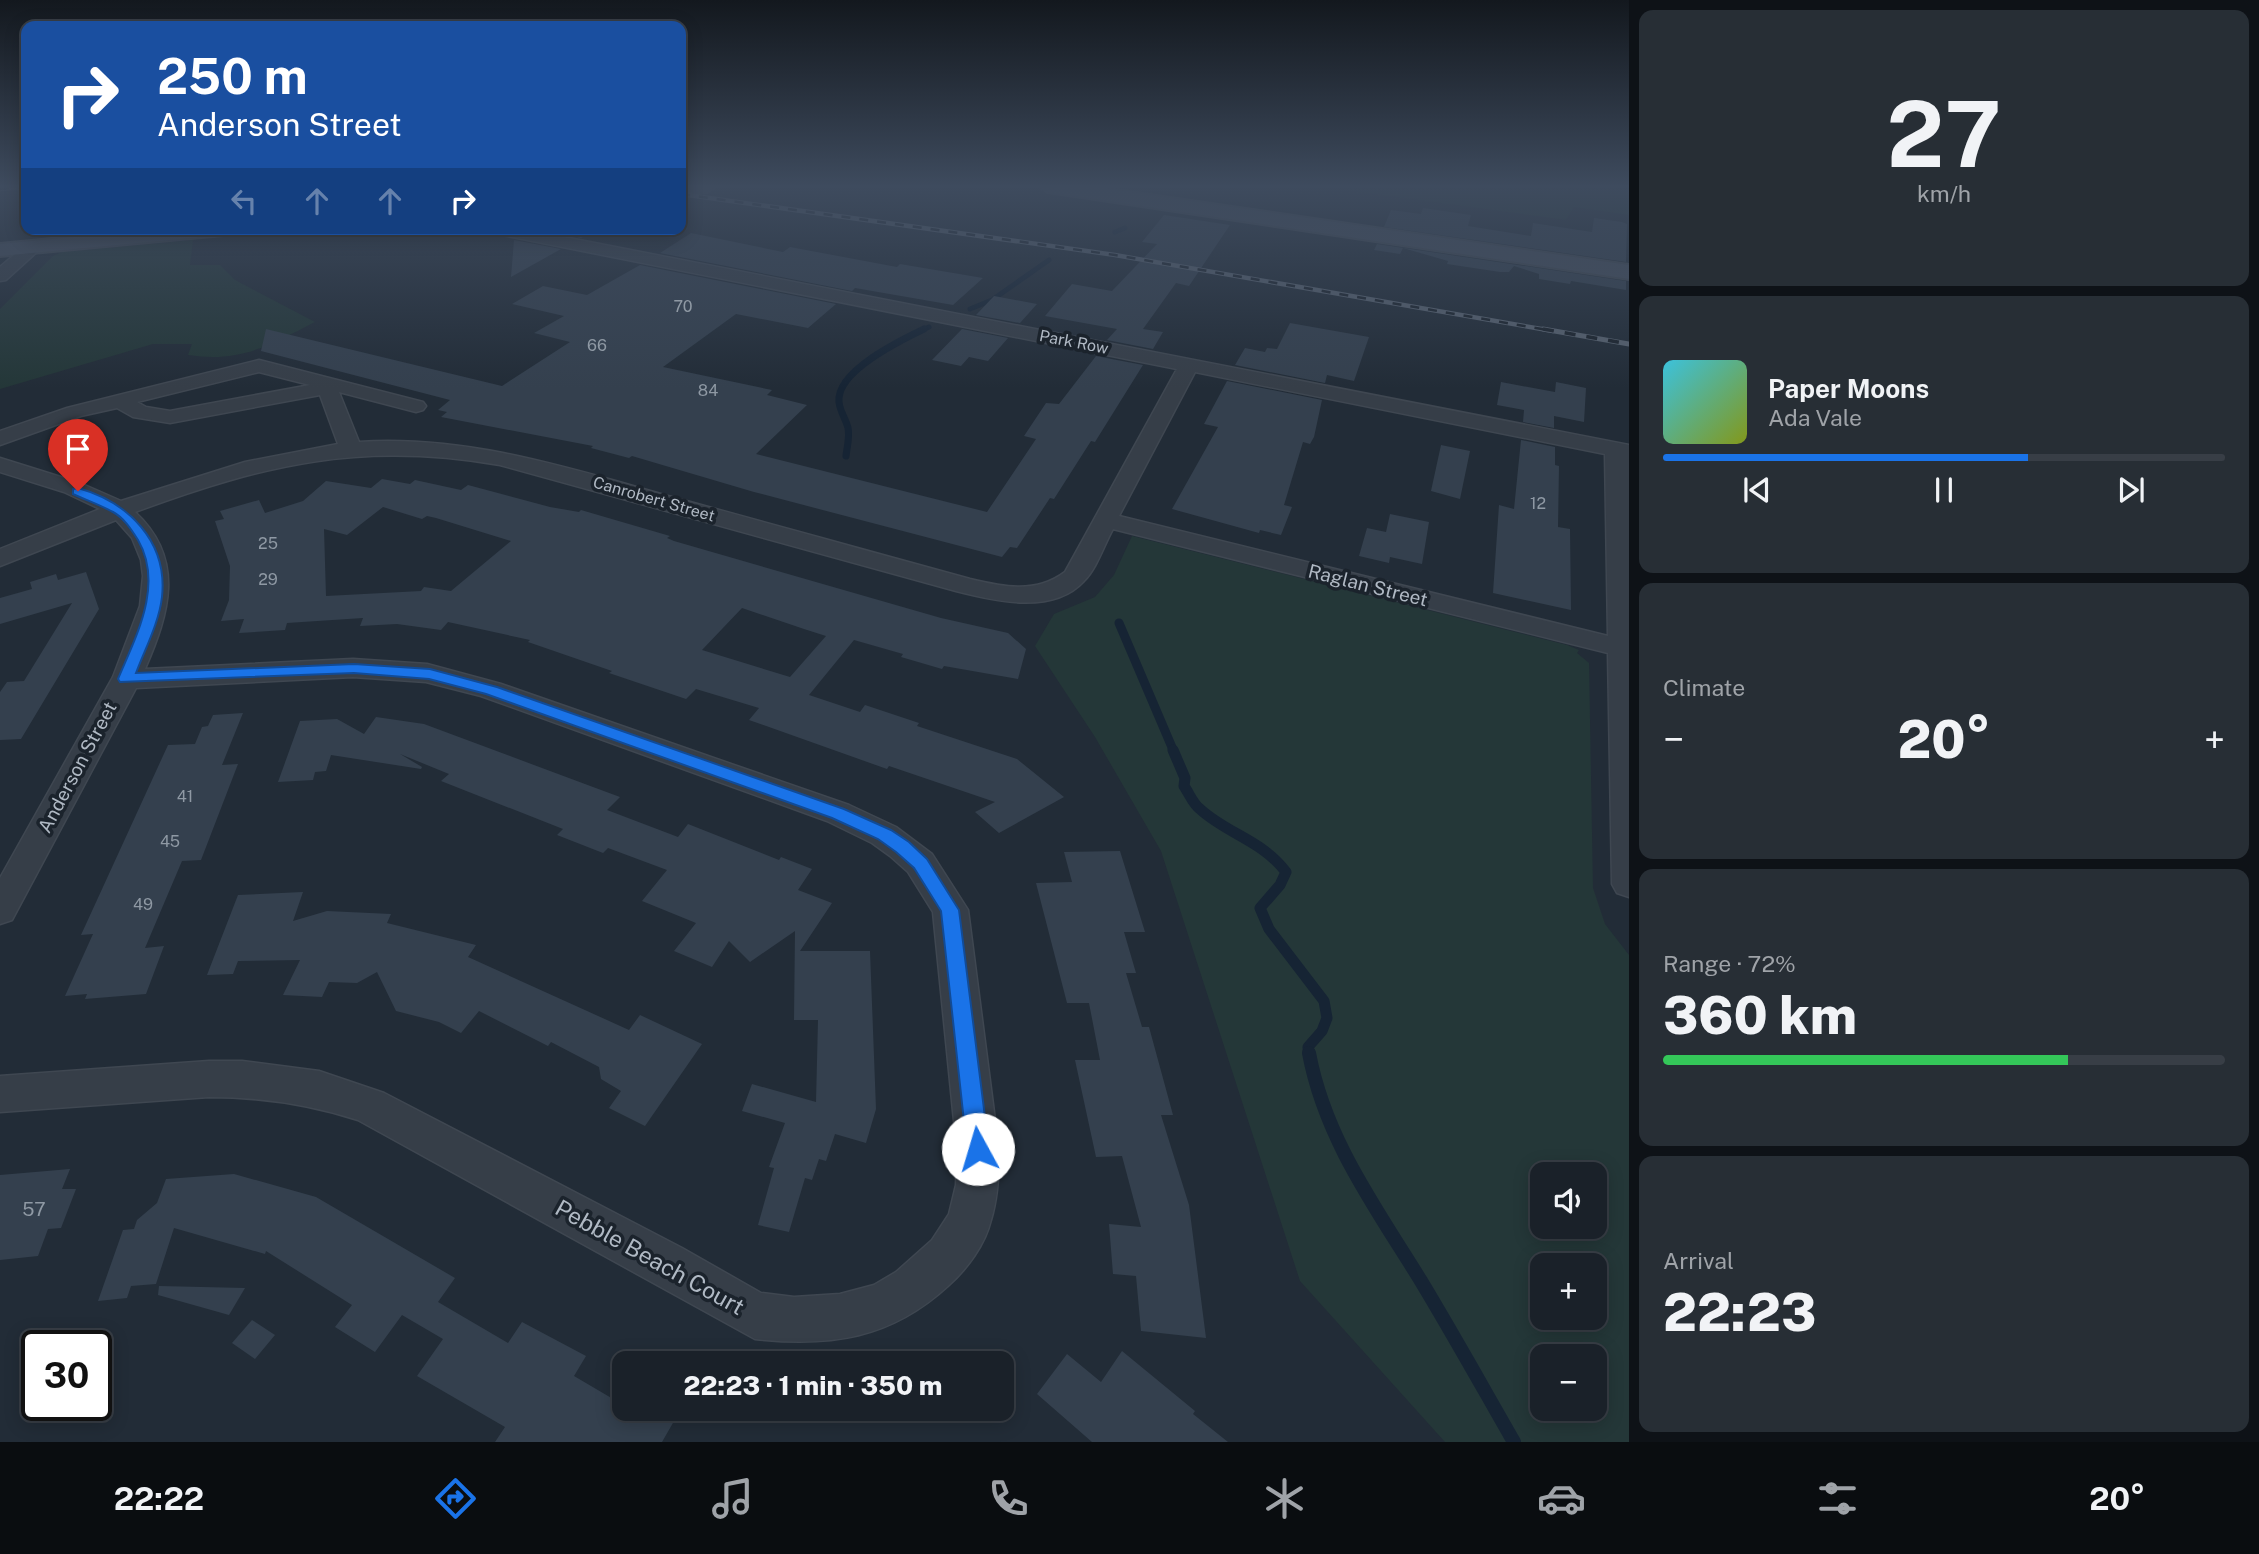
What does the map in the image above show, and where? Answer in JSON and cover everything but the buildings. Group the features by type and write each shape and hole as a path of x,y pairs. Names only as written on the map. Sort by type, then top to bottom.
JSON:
{"main road":[{"path":"1503,253 1629,272"}],"street":[{"path":"0,276 26,253"},
{"name":"Park Row","path":"627,253 1623,450"},
{"name":"Canrobert Street","path":"0,558 194,481 240,468 351,449 434,447 510,459 965,586 1019,595 1040,593 1070,581 1189,365"},
{"path":"0,438 44,421 119,400 259,366 416,405"},
{"path":"119,400 140,413 170,418 326,384"},
{"path":"326,384 351,449"},
{"path":"1623,450 1629,884"},
{"name":"Anderson Street","path":"0,465 62,485 119,510 135,525 148,545 157,582 147,626 126,679 0,910"},
{"name":"Raglan Street","path":"1106,520 1626,650"},
{"name":"Pebble Beach Court","path":"0,1094 209,1079 242,1079 319,1089 370,1106 666,1264 755,1316 794,1320 840,1317 883,1306 912,1288 948,1256 969,1222 977,1185 978,1151 950,910 920,863 884,835 838,813 492,690 427,673 354,668 126,679"}],"shaded area":[{"path":"59,253 191,253 190,265 220,265 235,280 315,322 269,345 240,354 207,357 188,355 192,344 153,344 0,389 0,309 53,256"},
{"path":"1132,536 1567,645 1579,650 1577,653 1589,663 1593,888 1605,924 1629,955 1629,1442 1445,1442 1300,1281 1161,851 1095,737 1035,646 1054,614 1095,597 1114,575"}],"waterway":[{"path":"970,309 992,300 1049,260"},
{"path":"921,330 929,327"},
{"path":"846,456 849,431 839,402 841,390 848,379 872,358 921,330"},
{"path":"1119,623 1174,752"},
{"path":"1173,750 1185,778 1184,786 1198,807 1210,818 1266,852 1286,872 1280,885 1260,908 1269,929 1324,1001 1327,1018 1322,1031 1308,1047 1309,1055"},
{"path":"1309,1053 1327,1115 1354,1172 1433,1301 1514,1442"}],"railway":[{"path":"1103,253 1553,331"},
{"path":"1543,329 1629,344"}],"route":[{"path":"78,491 119,510 135,525 153,557 157,582 155,597 147,626 126,679 354,668 430,674 492,690 838,813 884,835 902,847 920,863 936,884 950,910 978,1149"}]}
